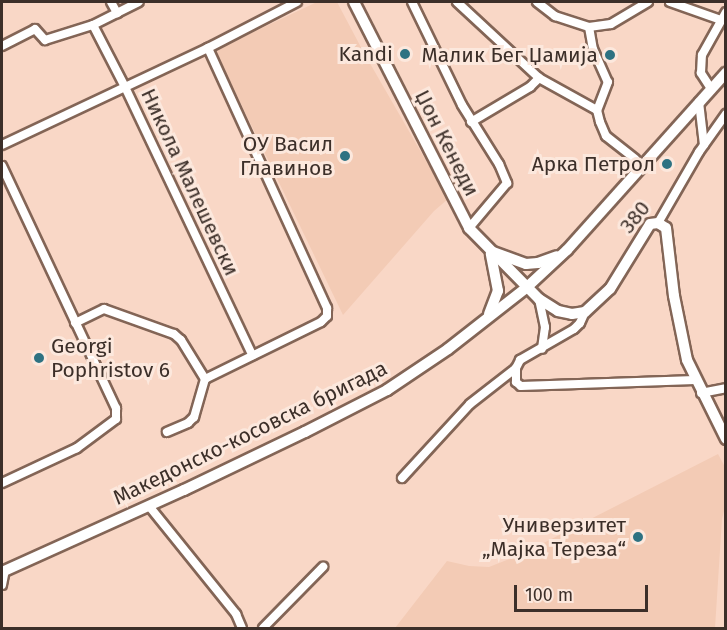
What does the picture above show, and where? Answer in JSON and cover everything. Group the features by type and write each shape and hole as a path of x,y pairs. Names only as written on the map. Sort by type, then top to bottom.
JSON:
{"street":[{"path":"111,2 117,13"},
{"path":"2,46 35,29 45,40 93,25 139,2"},
{"path":"2,145 208,48 297,2"},
{"name":"Џон Кенеди","path":"354,2 469,228 526,288"},
{"path":"411,2 471,122 499,164 507,183 469,228"},
{"path":"457,2 539,78 597,110"},
{"path":"537,2 555,16 589,27 611,24 648,2"},
{"path":"670,2 723,16 702,55 700,64 701,73 710,87"},
{"name":"Никола Малешевски","path":"93,25 125,87 252,355"},
{"path":"589,27 593,49 608,82 597,110 606,136 635,159"},
{"path":"205,378 321,322 327,316 327,308 208,48"},
{"name":"Македонско-косовска бригада","path":"3,571 149,506 387,390 484,322 526,288 567,250 710,87 726,73"},
{"path":"471,122 522,92 539,78"},
{"path":"699,101 704,145"},
{"name":"380","path":"585,312 610,289 645,229 650,224 658,223 704,145 726,114"},
{"path":"2,166 116,408 116,419 77,448 2,483"},
{"path":"658,223 666,228 669,235 679,329 687,360 701,393 726,439"},
{"path":"490,251 530,264 543,262 567,250"},
{"path":"484,322 495,303 498,291 495,265 490,251"},
{"path":"526,288 558,311 573,314 585,312"},
{"path":"539,299 546,327 542,349"},
{"path":"75,323 104,309 174,334 188,349 205,378 194,417 188,423 167,432"},
{"path":"402,478 470,404 516,368 520,360 574,329 580,324 585,312"},
{"path":"516,368 516,381 521,386 695,380"},
{"path":"701,393 726,388"},
{"path":"149,506 236,614 242,628"},
{"path":"264,628 323,567"},
{"path":"2,585 3,571"}],"shaded area":[{"name":"ОУ Васил Главинов","path":"317,2 337,2 448,199 434,211 343,315 215,50"},
{"name":"Универзитет „Мајка Тереза“","path":"718,454 725,467 726,503 722,519 715,628 395,628 447,561 469,566 489,567 520,555"}],"place":[{"name":"Kandi","path":"405,54"},
{"name":"Малик Бег Џамија","path":"610,55"},
{"name":"ОУ Васил Главинов","path":"345,156"},
{"name":"Арка Петрол","path":"667,164"},
{"name":"Georgi Pophristov 6","path":"39,358"},
{"name":"Универзитет „Мајка Тереза“","path":"638,537"}]}
